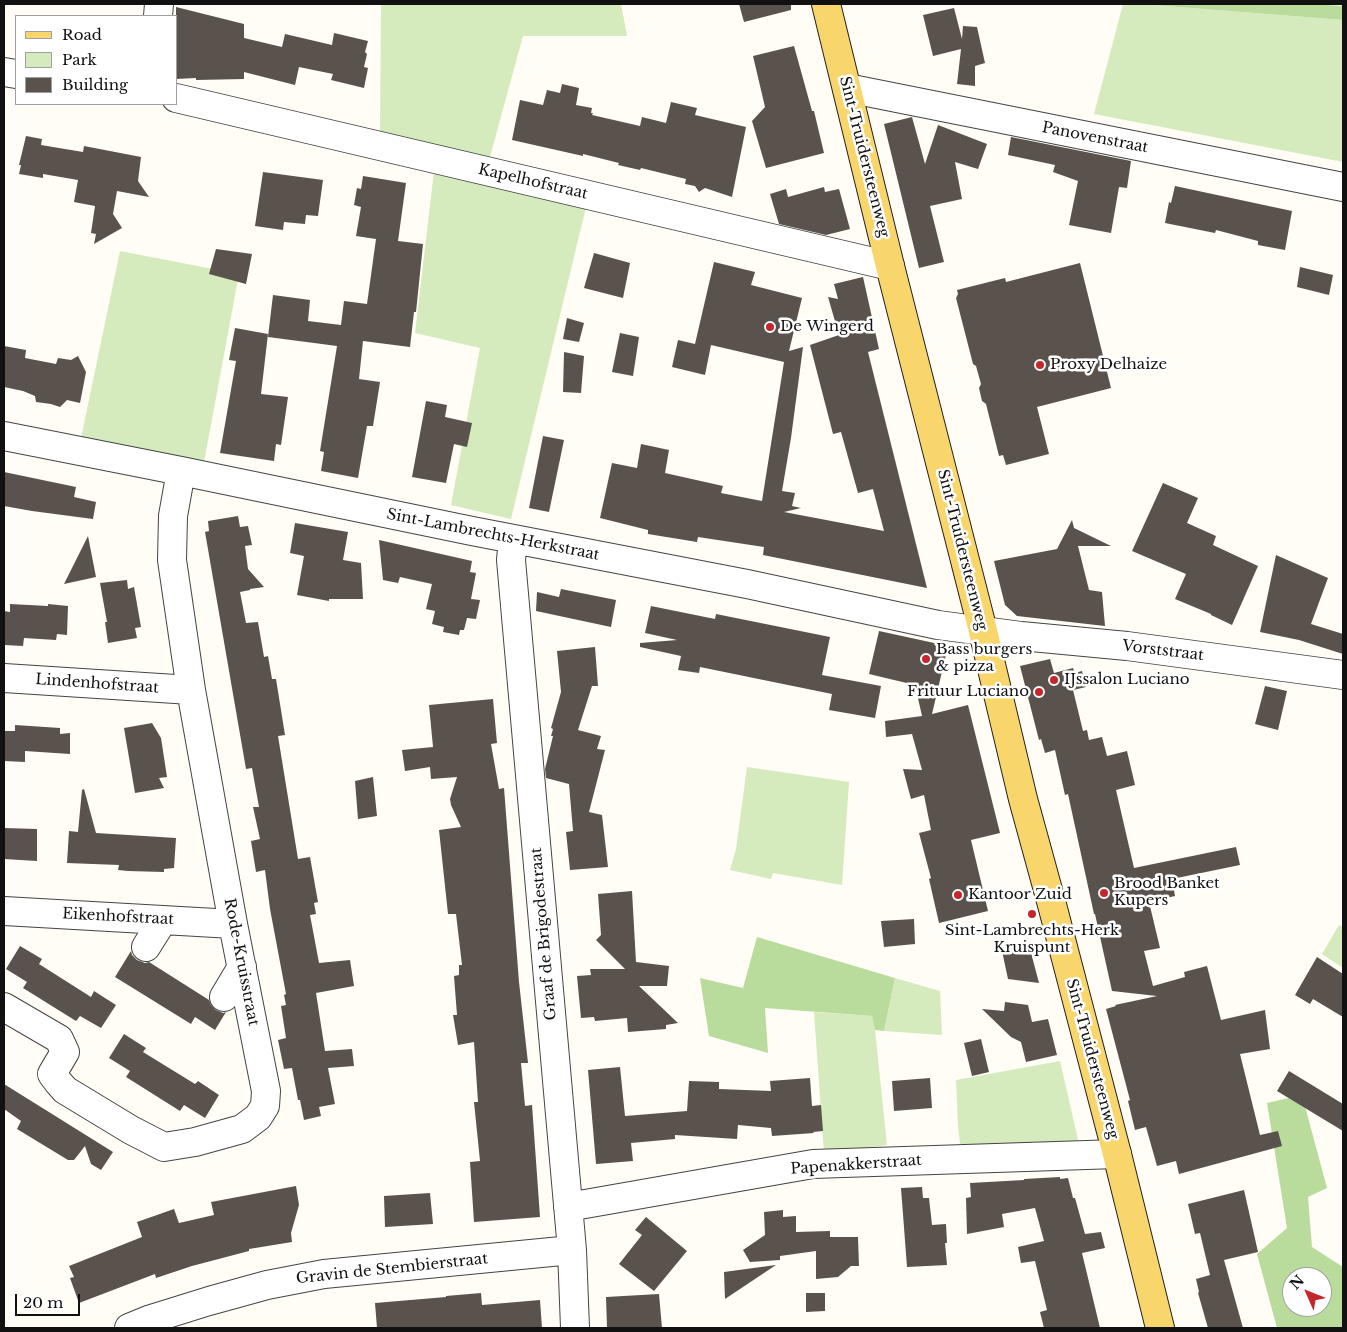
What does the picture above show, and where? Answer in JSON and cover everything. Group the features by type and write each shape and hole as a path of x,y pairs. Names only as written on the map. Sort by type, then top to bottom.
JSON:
{"main road":[{"name":"Sint-Truidersteenweg","path":"826,4 890,266 983,631 1023,799 1054,910 1160,1328"}],"street":[{"name":"Panovenstraat","path":"847,88 1343,187"},
{"name":"Kapelhofstraat","path":"178,98 890,266"},
{"name":"Sint-Lambrechts-Herkstraat","path":"4,436 513,539 747,584 938,625 983,631"},
{"name":"Rode-Kruisstraat","path":"4,1007 59,1039 65,1052 52,1074 65,1090 131,1130 164,1147 195,1142 242,1129 258,1117 265,1106 266,1091 233,924 191,690 172,560 173,516 181,471"},
{"name":"Graaf de Brigodestraat","path":"513,539 511,560 572,1250 576,1328"},
{"name":"Vorststraat","path":"983,631 1127,646 1343,675"},
{"name":"Lindenhofstraat","path":"4,678 191,690"},
{"name":"Eikenhofstraat","path":"4,911 233,924"},
{"path":"146,947 163,920"},
{"path":"224,997 242,967"},
{"name":"Papenakkerstraat","path":"568,1207 813,1164 1117,1154"},
{"name":"Gravin de Stembierstraat","path":"129,1328 209,1300 267,1285 324,1274 572,1250"}],"green space":[{"path":"381,4 621,4 627,36 523,36 488,164 380,134"},
{"path":"1123,4 1343,20 1343,162 1094,114"},
{"path":"1140,4 1313,4 1343,6 1343,20"},
{"path":"434,171 586,207 511,519 451,505 480,348 415,333"},
{"path":"120,251 239,274 204,462 81,438"},
{"path":"747,767 849,782 842,885 773,873 771,879 730,870 736,849"},
{"path":"1339,925 1343,927 1343,968 1322,954"},
{"path":"757,937 895,978 884,1031 875,1030 872,1016 765,1008 768,1053 709,1036 700,978 743,988"},
{"path":"895,978 940,991 942,1035 884,1031"},
{"path":"814,1012 872,1016 887,1145 824,1154"},
{"path":"1060,1061 1079,1144 961,1152 956,1080"},
{"path":"1302,1095 1327,1188 1308,1197 1312,1247 1343,1267 1343,1328 1277,1328 1257,1254 1287,1228 1267,1103"}],"building":[{"path":"739,4 791,4 791,10 744,22"},
{"path":"176,7 244,24 244,38 282,47 285,34 332,45 334,33 368,41 364,67 368,68 364,88 331,80 333,74 299,67 295,85 244,72 244,79 178,79 178,15 176,15"},
{"path":"954,8 962,39 963,26 977,27 985,63 975,66 975,86 957,84 961,49 933,56 923,15"},
{"path":"794,46 812,111 814,111 824,153 766,168 752,121 765,107 753,56"},
{"path":"562,84 579,88 576,105 592,108 592,115 640,126 642,117 666,123 671,102 697,108 695,115 746,127 732,197 705,188 699,192 695,186 685,184 686,179 641,168 640,170 618,165 619,163 583,154 583,156 512,140 520,100 543,105 547,90 560,93"},
{"path":"912,117 925,164 938,125 987,144 978,169 955,162 962,199 930,206 944,262 919,268 884,124"},
{"path":"26,136 42,139 41,145 83,152 84,146 141,157 138,181 149,197 117,191 113,214 122,228 94,244 96,234 91,233 95,206 74,202 78,180 43,174 43,178 19,174 21,165 19,165"},
{"path":"1011,137 1131,161 1127,188 1119,187 1111,233 1069,225 1078,181 1053,172 1055,165 1008,155"},
{"path":"263,172 323,180 318,216 306,215 305,224 284,222 283,230 255,226"},
{"path":"363,176 406,183 398,241 423,244 416,312 414,312 410,347 363,341 359,379 380,382 373,426 367,426 358,478 321,471 324,452 320,451 337,346 268,337 273,295 310,300 308,321 341,325 344,301 367,304 376,239 356,236 361,207 354,205 357,188 361,189"},
{"path":"1175,186 1292,211 1285,250 1258,245 1258,241 1216,230 1215,233 1165,223 1169,202 1171,203"},
{"path":"824,187 825,192 839,189 850,229 826,235 779,224 770,194 786,189 788,197"},
{"path":"216,249 252,254 246,284 209,274"},
{"path":"594,253 630,263 623,298 584,288"},
{"path":"714,262 755,272 751,285 802,298 789,351 803,347 782,491 795,493 792,506 801,508 784,512 884,531 873,489 858,493 841,432 833,434 810,345 839,335 828,297 838,299 834,284 863,277 879,349 868,352 927,588 763,555 764,547 698,537 697,542 648,534 648,530 600,518 612,463 637,468 641,444 669,450 665,473 723,486 721,493 762,501 784,362 711,345 705,375 672,367 678,340 695,344"},
{"name":"Proxy Delhaize","path":"1080,263 1111,388 1037,407 1049,454 1006,465 1003,455 999,456 986,404 982,401 979,388 981,384 976,366 973,364 956,298 957,290 1005,278 1006,282"},
{"path":"1300,267 1333,275 1329,295 1297,287"},
{"path":"567,318 584,323 579,342 563,339"},
{"path":"235,328 268,334 261,394 288,397 281,445 276,444 274,461 220,453 236,361 229,360"},
{"path":"620,333 639,337 633,376 612,372"},
{"path":"4,346 26,350 25,358 56,364 58,358 71,360 78,356 86,372 80,403 67,400 60,407 36,402 35,396 4,387"},
{"path":"564,352 584,356 581,393 563,392"},
{"path":"426,401 447,405 445,417 472,423 467,447 454,444 446,483 412,477"},
{"path":"543,436 564,440 549,512 529,508"},
{"path":"4,472 76,487 74,497 96,502 93,519 4,506"},
{"path":"1163,483 1198,498 1187,523 1216,536 1213,545 1258,566 1232,625 1175,599 1186,574 1132,551"},
{"path":"238,516 240,527 248,526 252,545 245,546 248,569 264,587 240,592 246,623 258,622 264,657 268,656 272,679 276,679 285,735 278,736 298,859 310,857 318,902 314,903 316,914 310,915 319,963 350,960 354,986 316,993 325,1051 352,1049 354,1066 328,1068 335,1104 319,1107 321,1116 304,1120 292,1068 284,1069 278,1040 286,1038 281,1006 286,1005 284,995 286,994 270,909 265,870 256,872 251,841 260,839 253,807 259,807 252,768 246,769 205,532 209,531 208,521"},
{"path":"1072,520 1074,528 1111,546 1078,546 1089,590 1102,592 1105,626 1017,616 1005,605 994,561 1057,549"},
{"path":"295,523 348,532 343,560 361,563 363,599 329,599 329,601 297,595 304,556 290,553"},
{"path":"88,536 96,577 64,584"},
{"path":"379,540 472,561 470,572 476,573 471,599 480,600 476,619 467,618 464,630 460,630 459,635 443,632 444,627 432,624 435,611 426,609 432,584 400,577 398,583 383,580"},
{"path":"1276,555 1328,578 1311,624 1343,634 1343,654 1299,640 1260,632"},
{"path":"127,580 128,589 134,587 141,627 135,628 137,638 108,643 105,622 107,622 100,583"},
{"path":"561,589 616,600 611,627 536,611 537,592 559,597"},
{"path":"10,604 68,606 67,635 57,634 56,640 24,638 23,646 4,645 4,611 10,612"},
{"path":"651,606 715,619 716,614 830,637 822,675 881,686 875,718 829,710 832,694 700,667 699,673 678,670 681,656 640,647 640,643 677,640 645,633"},
{"path":"879,631 948,646 932,714 968,705 1000,833 971,840 988,911 939,923 929,879 931,878 919,833 931,830 924,795 911,799 903,769 922,770 912,734 886,737 885,721 922,716 915,685 869,674"},
{"path":"595,647 598,686 592,686 578,730 601,736 597,749 605,750 589,812 602,815 608,867 570,870 566,832 573,831 569,784 546,778 545,769 553,736 551,736 553,729 551,728 561,692 557,651"},
{"path":"1050,659 1054,673 1073,668 1075,673 1082,671 1086,687 1073,690 1083,731 1087,730 1089,740 1102,737 1107,756 1127,751 1135,785 1116,790 1134,868 1236,847 1240,865 1172,879 1175,896 1149,902 1160,948 1144,951 1153,986 1185,977 1184,972 1207,966 1221,1020 1265,1010 1270,1049 1240,1054 1260,1135 1278,1131 1282,1146 1179,1174 1176,1161 1157,1166 1146,1127 1135,1130 1128,1101 1130,1100 1106,1009 1115,1005 1157,996 1112,991 1068,794 1065,795 1055,750 1045,753 1041,739 1039,740 1020,666"},
{"path":"1265,686 1287,691 1278,730 1255,724"},
{"path":"493,699 497,743 491,744 499,789 504,788 519,982 528,1063 521,1063 525,1106 532,1105 540,1217 474,1222 470,1162 480,1161 474,1102 478,1102 474,1042 458,1045 453,1015 457,1015 454,976 459,975 459,965 462,965 456,914 448,914 439,830 461,827 450,799 457,777 431,779 430,767 405,771 402,750 433,747 429,705"},
{"path":"152,723 161,738 167,777 159,778 164,788 135,793 124,728"},
{"path":"15,725 60,728 60,734 70,733 70,754 25,751 25,762 4,761 4,731 15,731"},
{"path":"373,777 377,816 358,819 355,781"},
{"path":"84,789 96,833 176,838 174,868 164,869 164,872 128,871 118,870 119,865 67,863 69,831 78,832 82,790"},
{"path":"4,828 37,829 37,861 4,859"},
{"path":"632,891 636,962 669,966 667,986 639,986 678,1023 666,1025 666,1029 628,1032 627,1018 595,1021 594,1017 581,1018 577,976 591,975 590,969 625,969 596,940 601,935 598,894"},
{"path":"914,919 915,944 884,947 881,921"},
{"path":"1029,945 1039,983 1008,979 1002,951"},
{"path":"20,946 42,959 39,964 91,997 94,991 116,1005 101,1028 80,1016 76,1021 23,988 27,982 6,969"},
{"path":"131,951 137,960 145,963 149,962 209,1000 216,1010 223,1013 226,1012 215,1030 195,1017 191,1024 115,977"},
{"path":"1317,957 1343,974 1343,1017 1313,999 1310,1004 1295,995"},
{"path":"1005,1002 1028,1005 1032,1022 1048,1019 1057,1055 1026,1062 1021,1042 1011,1037 982,1009 1004,1011"},
{"path":"124,1034 146,1048 143,1052 195,1084 198,1081 219,1095 205,1118 184,1105 180,1111 126,1077 130,1071 109,1058"},
{"path":"981,1039 989,1072 972,1076 964,1043"},
{"path":"620,1067 625,1116 687,1111 689,1081 719,1082 719,1089 771,1091 770,1081 810,1078 812,1106 821,1105 823,1131 772,1136 771,1128 738,1125 737,1139 675,1135 675,1139 631,1143 633,1161 596,1164 588,1070"},
{"path":"1289,1071 1343,1104 1343,1131 1277,1091"},
{"path":"930,1078 932,1108 894,1111 892,1081"},
{"path":"4,1084 113,1152 101,1170 91,1164 85,1146 74,1160 68,1160 17,1129 21,1121 4,1109"},
{"path":"1060,1177 1060,1179 1068,1178 1085,1234 1101,1232 1105,1248 1082,1253 1100,1328 1044,1328 1040,1312 1047,1310 1035,1261 1021,1263 1018,1247 1044,1241 1035,1208 1002,1214 1004,1227 967,1234 966,1198 971,1197 970,1183"},
{"path":"296,1186 299,1205 291,1233 292,1242 249,1249 249,1251 156,1278 155,1274 79,1303 70,1278 74,1277 69,1266 142,1237 137,1222 174,1209 179,1223 214,1215 211,1202"},
{"path":"922,1187 923,1198 929,1198 932,1225 946,1224 947,1265 907,1267 901,1188"},
{"path":"1244,1190 1258,1252 1224,1260 1243,1328 1208,1328 1196,1279 1210,1275 1200,1233 1195,1234 1188,1204"},
{"path":"430,1193 433,1224 385,1227 384,1196"},
{"path":"783,1210 783,1217 796,1216 796,1232 830,1231 830,1237 858,1237 859,1266 851,1266 838,1277 816,1279 816,1251 780,1256 780,1260 750,1262 743,1250 765,1235 764,1212"},
{"path":"646,1217 687,1251 654,1291 619,1264 642,1235 635,1230"},
{"path":"776,1265 725,1299 724,1272"},
{"path":"481,1293 482,1305 540,1300 542,1328 377,1328 375,1303"},
{"path":"806,1293 825,1293 825,1311 806,1312"},
{"path":"659,1294 662,1328 607,1328 606,1297"}],"place":[{"name":"De Wingerd","path":"770,327"},
{"name":"Proxy Delhaize","path":"1040,365"},
{"name":"Bass burgers & pizza","path":"926,659"},
{"name":"IJssalon Luciano","path":"1054,680"},
{"name":"Frituur Luciano","path":"1039,692"},
{"name":"Brood Banket Kupers","path":"1104,893"},
{"name":"Kantoor Zuid","path":"958,895"},
{"name":"Sint-Lambrechts-Herk Kruispunt","path":"1032,914"}]}
